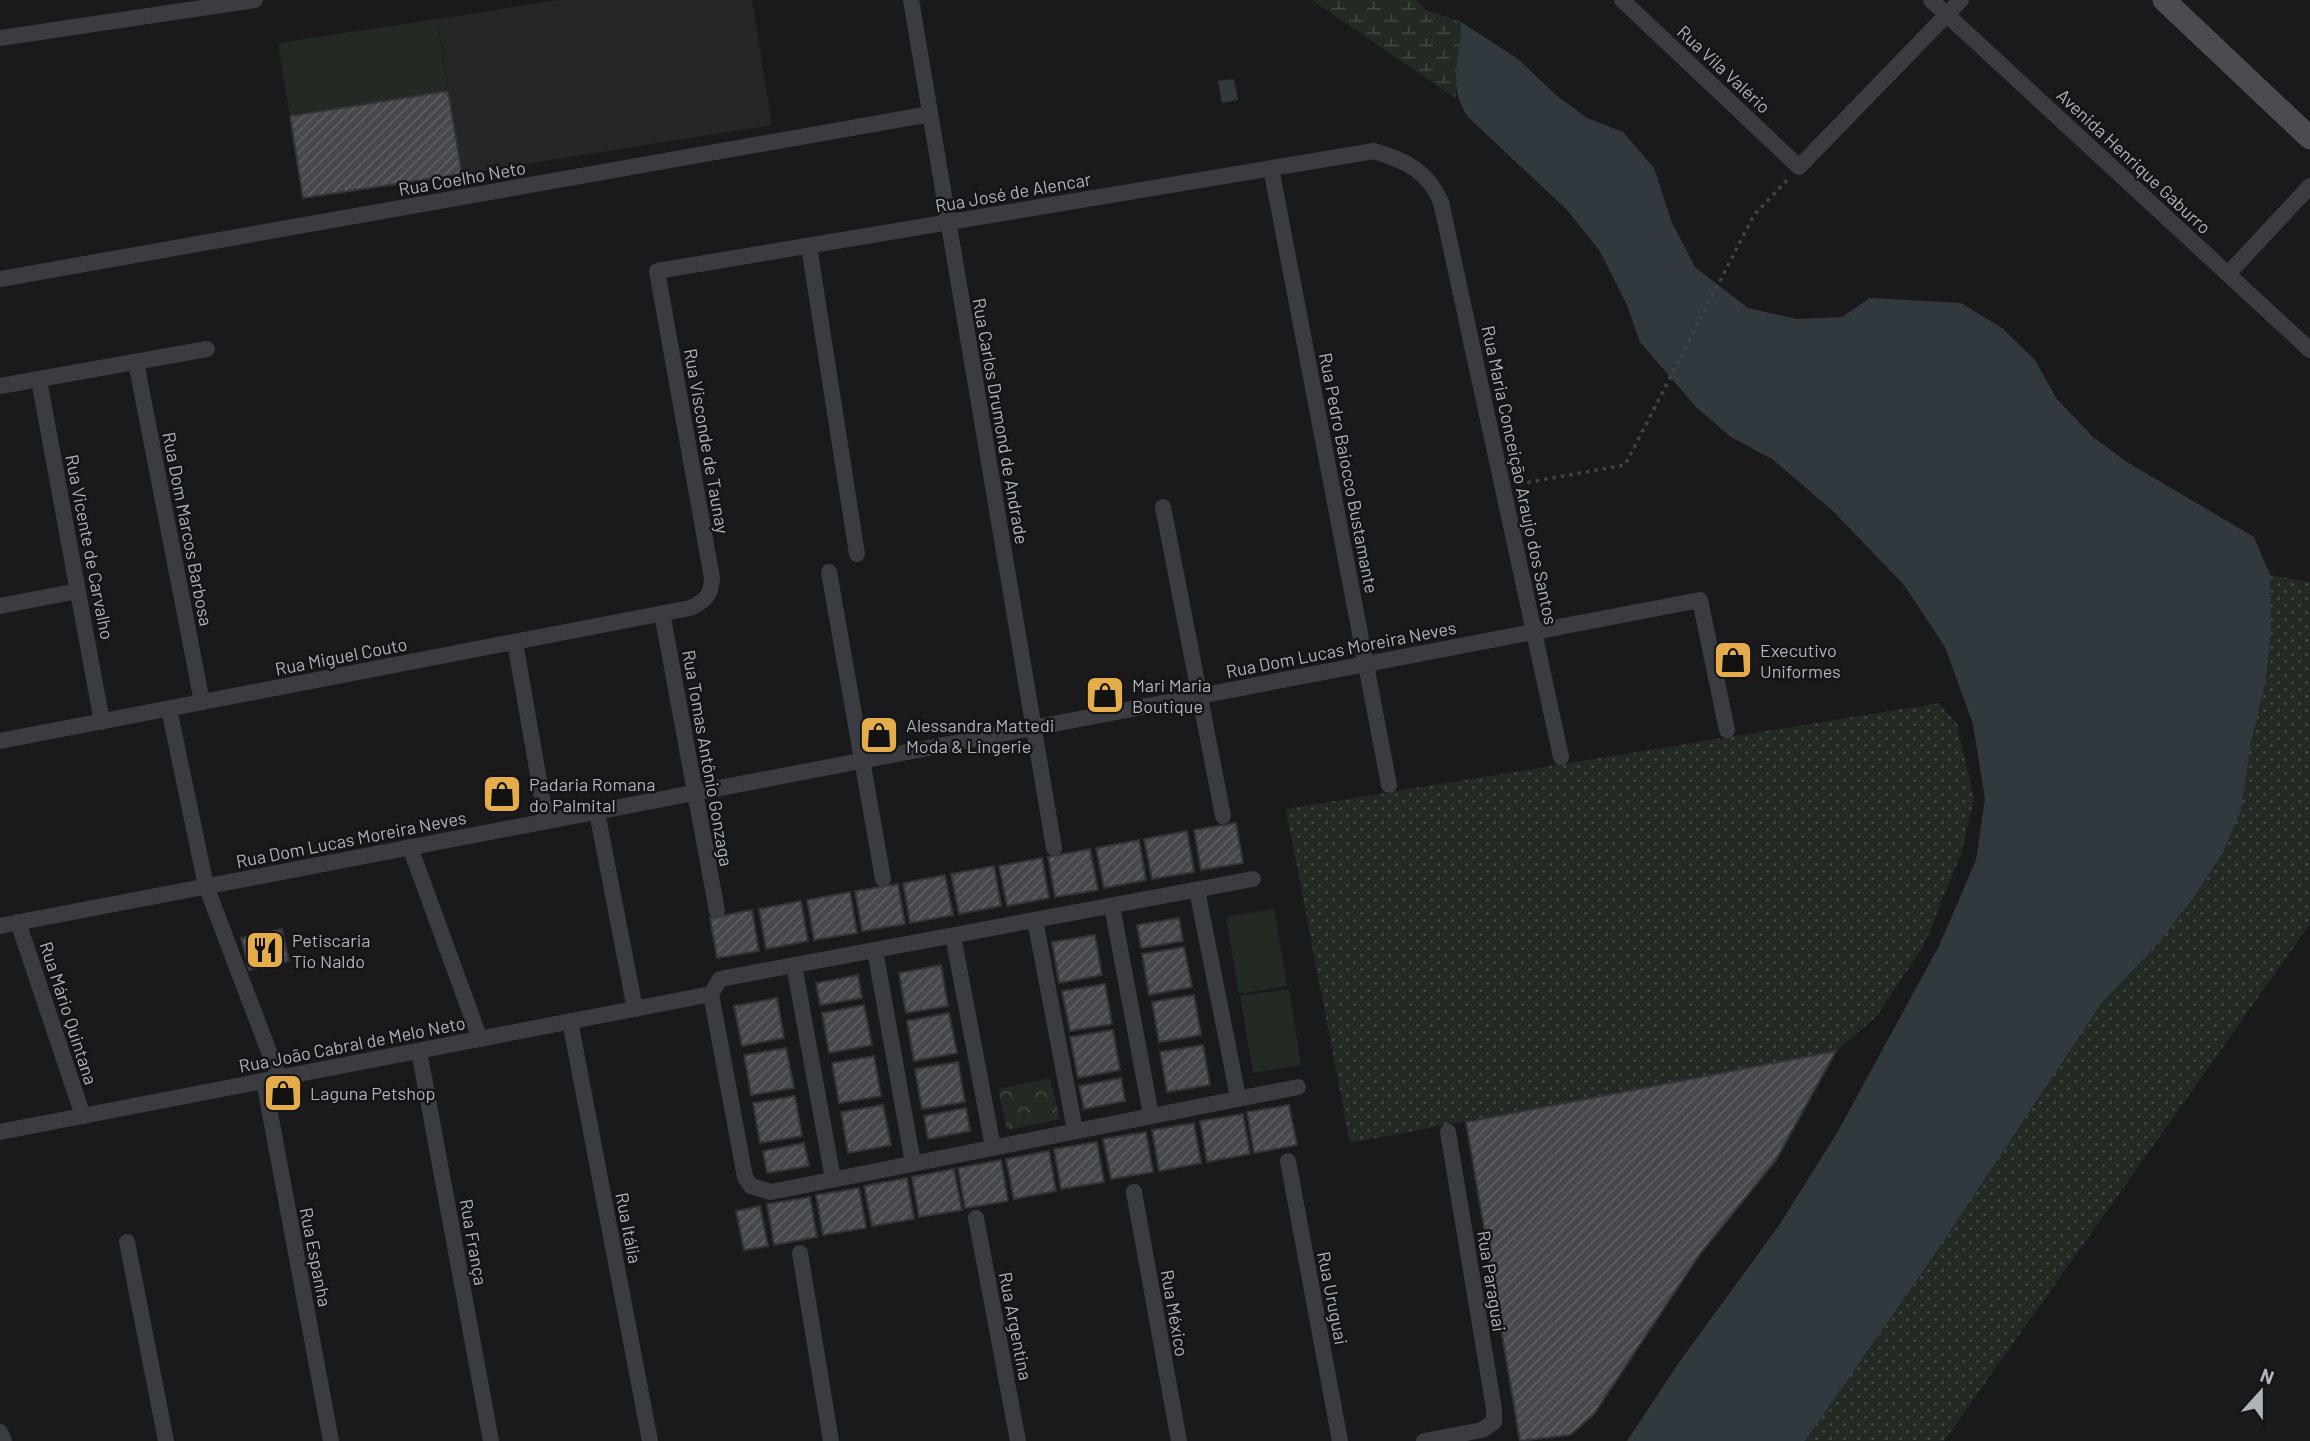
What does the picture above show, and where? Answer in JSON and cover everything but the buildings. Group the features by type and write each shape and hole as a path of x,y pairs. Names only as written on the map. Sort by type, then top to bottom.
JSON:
{"main road":[{"path":"2164,0 2310,138"}],"street":[{"path":"0,38 162,7 255,0"},
{"name":"Rua Carlos Drumond de Andrade","path":"911,0 1054,848"},
{"name":"Rua Vila Valério","path":"1622,0 1799,167"},
{"name":"Avenida Henrique Gaburro","path":"1931,0 2310,350"},
{"path":"1799,167 1961,0"},
{"name":"Rua Coelho Neto","path":"0,279 930,114"},
{"name":"Rua José de Alencar","path":"657,271 1374,151 1420,170 1433,185 1441,202"},
{"name":"Rua Pedro Baiocco Bustamante","path":"1271,168 1389,785"},
{"path":"2228,274 2310,186"},
{"name":"Rua Maria Conceição Araujo dos Santos","path":"1441,202 1561,757"},
{"path":"809,246 857,554"},
{"name":"Rua Visconde de Taunay","path":"657,271 712,578 711,590 705,601 690,608"},
{"path":"0,386 207,349"},
{"name":"Rua Dom Marcos Barbosa","path":"136,362 202,702"},
{"name":"Rua Vicente de Carvalho","path":"39,380 102,722"},
{"path":"1163,508 1223,816"},
{"path":"829,572 883,879"},
{"path":"0,606 78,592"},
{"name":"Rua Dom Lucas Moreira Neves","path":"0,926 1700,600 1727,730"},
{"name":"Rua Miguel Couto","path":"0,741 690,608"},
{"name":"Rua Tomas Antônio Gonzaga","path":"662,613 717,911"},
{"path":"515,642 546,821"},
{"name":"Rua Espanha","path":"169,709 206,886 271,1079 331,1441"},
{"path":"597,812 635,1009"},
{"path":"411,847 480,1039"},
{"path":"1253,879 720,979 711,994 745,1177 751,1185 771,1192 1298,1087"},
{"path":"1197,890 1238,1097"},
{"path":"1112,906 1151,1115"},
{"path":"1035,920 1075,1130"},
{"name":"Rua Mário Quintana","path":"18,922 83,1116"},
{"path":"953,936 993,1147"},
{"path":"875,950 913,1163"},
{"path":"794,965 833,1179"},
{"name":"Rua João Cabral de Melo Neto","path":"0,1132 711,994"},
{"name":"Rua Itália","path":"570,1021 650,1441"},
{"name":"Rua França","path":"419,1051 491,1441"},
{"name":"Rua Paraguai","path":"1424,1441 1482,1430 1494,1422 1448,1132"},
{"name":"Rua Uruguai","path":"1288,1161 1340,1441"},
{"name":"Rua México","path":"1134,1192 1179,1441"},
{"name":"Rua Argentina","path":"976,1218 1018,1441"},
{"path":"127,1242 166,1441"},
{"path":"800,1253 831,1441"},
{"path":"0,1432 4,1441"}],"path":[{"path":"1503,487 1625,465 1754,215 1799,167"}],"shaded area":[{"path":"558,0 752,0 772,125 462,174 437,19"},
{"path":"1461,22 1518,59 1556,95 1587,118 1623,132 1654,168 1672,223 1695,267 1748,308 1797,319 1842,317 1870,298 1961,303 2002,328 2035,360 2056,398 2093,437 2127,462 2254,537 2270,575 2271,629 2266,679 2251,742 2241,810 2222,854 2195,896 2160,941 2100,1005 1937,1251 1805,1441 1627,1441 1680,1361 1780,1224 1837,1133 1939,946 1976,860 1985,799 1973,724 1945,647 1904,585 1833,511 1772,459 1731,437 1696,407 1640,342 1626,303 1599,250 1567,210 1468,117 1461,105 1456,82"},
{"path":"1234,79 1238,100 1222,103 1218,81"}],"green space":[{"path":"1312,0 1417,0 1426,10 1461,22 1456,99"},
{"path":"437,19 448,91 290,116 278,43"},
{"path":"2270,575 2310,582 2310,924 1944,1441 1805,1441 2100,1005 2180,916 2220,856 2228,834 2262,686 2269,633"},
{"path":"1939,703 1957,724 1974,799 1961,854 1924,945 1877,1016 1836,1051 1350,1143 1286,809"},
{"path":"1274,909 1287,986 1239,994 1226,917"},
{"path":"1289,989 1301,1065 1253,1073 1240,996"},
{"path":"1050,1078 1060,1119 1007,1130 998,1089"}],"place":[{"name":"Executivo Uniformes","path":"1733,660"},
{"name":"Mari Maria Boutique","path":"1105,695"},
{"name":"Alessandra Mattedi Moda & Lingerie","path":"879,735"},
{"name":"Padaria Romana do Palmital","path":"502,794"},
{"name":"Petiscaria Tio Naldo","path":"265,950"},
{"name":"Laguna Petshop","path":"283,1093"}]}
